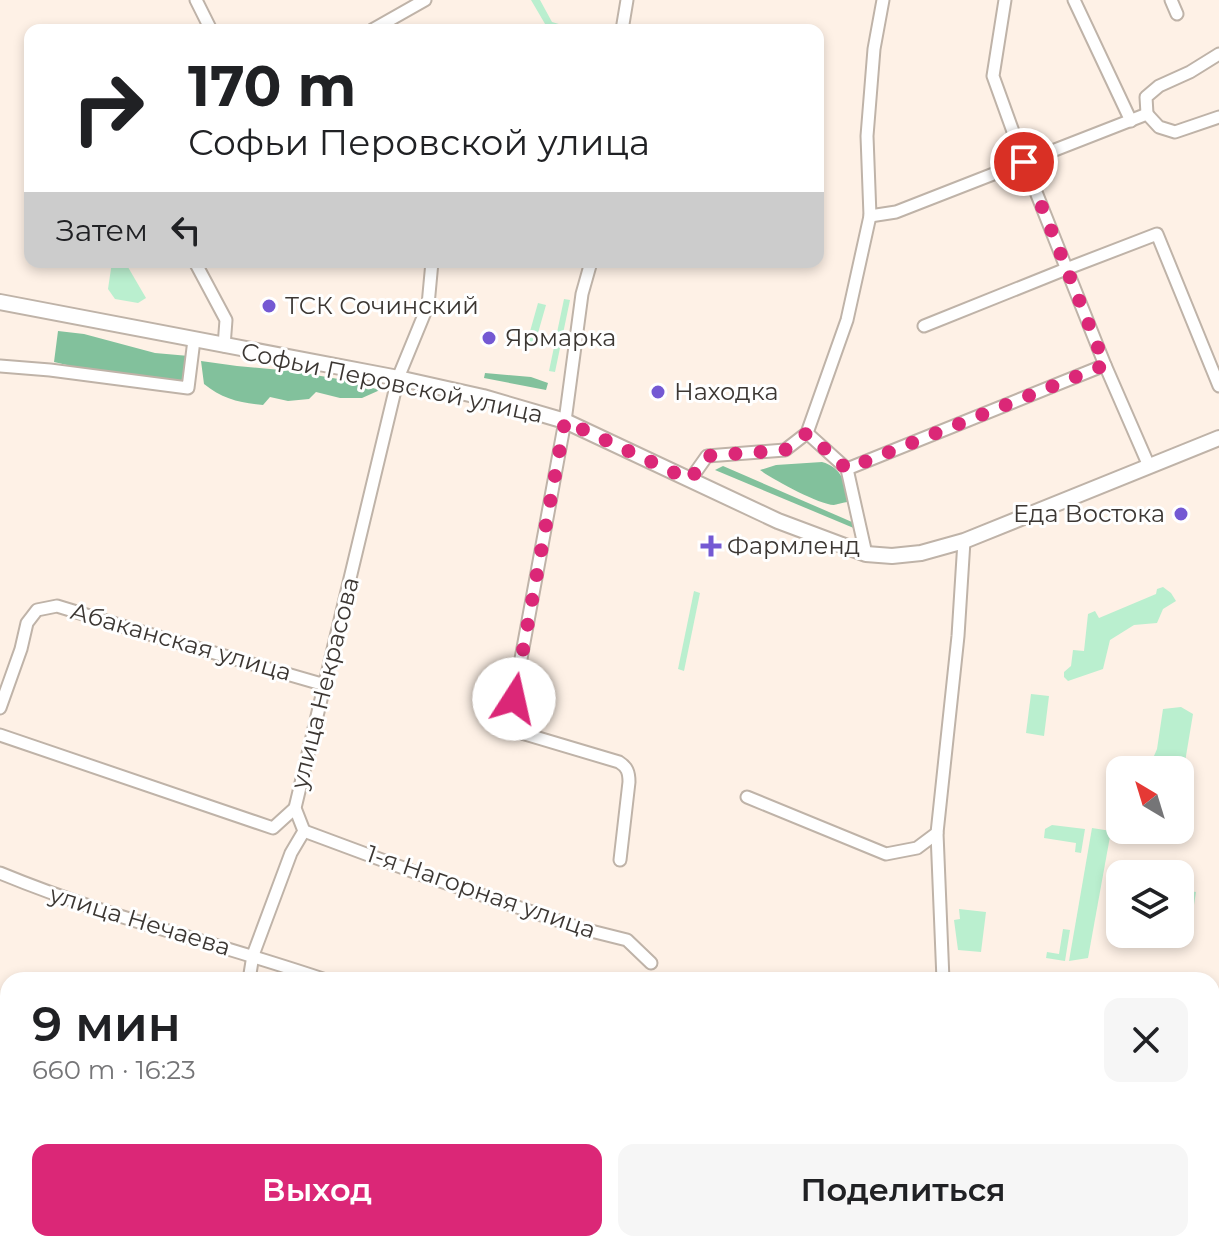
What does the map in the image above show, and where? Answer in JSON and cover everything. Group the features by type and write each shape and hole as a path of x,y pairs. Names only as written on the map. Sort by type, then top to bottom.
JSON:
{"main road":[{"name":"Софьи Перовской улица","path":"0,302 483,397 565,421 778,521 866,554 892,556 921,553 964,541 1219,438"}],"street":[{"path":"196,0 208,24"},
{"path":"383,24 425,0"},
{"path":"623,24 627,0"},
{"path":"690,480 707,456 785,450 807,433 847,320 870,216 867,136 874,49 883,0"},
{"path":"1005,0 993,76 1066,269 1149,466"},
{"path":"1074,0 1131,121"},
{"path":"1171,0 1177,14"},
{"path":"1219,54 1159,86 1146,97 1147,114 1159,127 1175,132 1219,119"},
{"path":"870,216 896,212 1147,114"},
{"path":"924,326 1157,234 1219,386"},
{"path":"198,268 226,320 224,346"},
{"name":"улица Некрасова","path":"304,831 295,808 398,378 428,305 431,268"},
{"path":"589,268 582,294 565,421 508,729 624,765 629,782 620,860"},
{"path":"0,366 188,388 194,340"},
{"path":"847,469 1105,365"},
{"path":"807,433 847,469 866,554"},
{"path":"943,972 937,833 958,636 964,541"},
{"name":"Абаканская улица","path":"0,708 27,623 37,610 57,606 325,685"},
{"path":"0,735 273,828 295,808"},
{"path":"747,797 886,854 917,848 937,833"},
{"path":"250,972 253,955 291,853 304,831"},
{"name":"1-я Нагорная улица","path":"304,831 425,876 583,929 627,940 651,963"},
{"name":"улица Нечаева","path":"0,873 107,913 303,972"}],"green space":[{"path":"531,0 540,0 552,22 559,24 545,24"},
{"path":"111,268 128,268 146,298 138,303 115,299 108,289"},
{"path":"564,299 570,300 555,372 549,371"},
{"path":"538,303 546,305 534,347 530,348 523,339 529,335"},
{"path":"58,331 84,334 155,353 189,356 183,380 118,375 54,362"},
{"path":"201,361 292,371 380,390 362,398 340,398 316,392 309,399 288,401 270,397 263,405 247,403 225,397 204,384"},
{"path":"485,373 531,377 548,383 546,390 484,378"},
{"path":"829,464 842,477 847,502 834,505 818,501 760,470 776,465"},
{"path":"723,466 852,522 856,529 715,470"},
{"path":"1163,587 1176,601 1163,609 1157,623 1134,625 1110,640 1103,669 1068,681 1064,677 1064,672 1071,666 1073,650 1084,651 1088,614 1095,611 1099,618 1156,594 1157,589"},
{"path":"694,591 700,593 684,671 678,669"},
{"path":"1031,694 1049,696 1044,736 1026,733"},
{"path":"1181,707 1193,714 1186,756 1154,756 1163,709"},
{"path":"1052,825 1085,829 1081,853 1075,852 1076,843 1044,838 1045,829"},
{"path":"1092,828 1106,830 1106,844 1109,844 1088,958 1069,961"},
{"path":"959,909 986,912 981,952 958,950 954,920 960,919"},
{"path":"1063,929 1070,930 1065,961 1046,958 1047,952 1059,954"}],"place":[{"name":"ТСК Сочинский","path":"269,306"},
{"name":"Ярмарка","path":"489,338"},
{"name":"Находка","path":"658,392"},
{"name":"Еда Востока","path":"1181,514"},
{"name":"Фармленд","path":"711,546"}],"route":[{"path":"514,699 565,421 690,480 707,456 785,450 807,433 847,469 1105,365 1024,162"}]}
